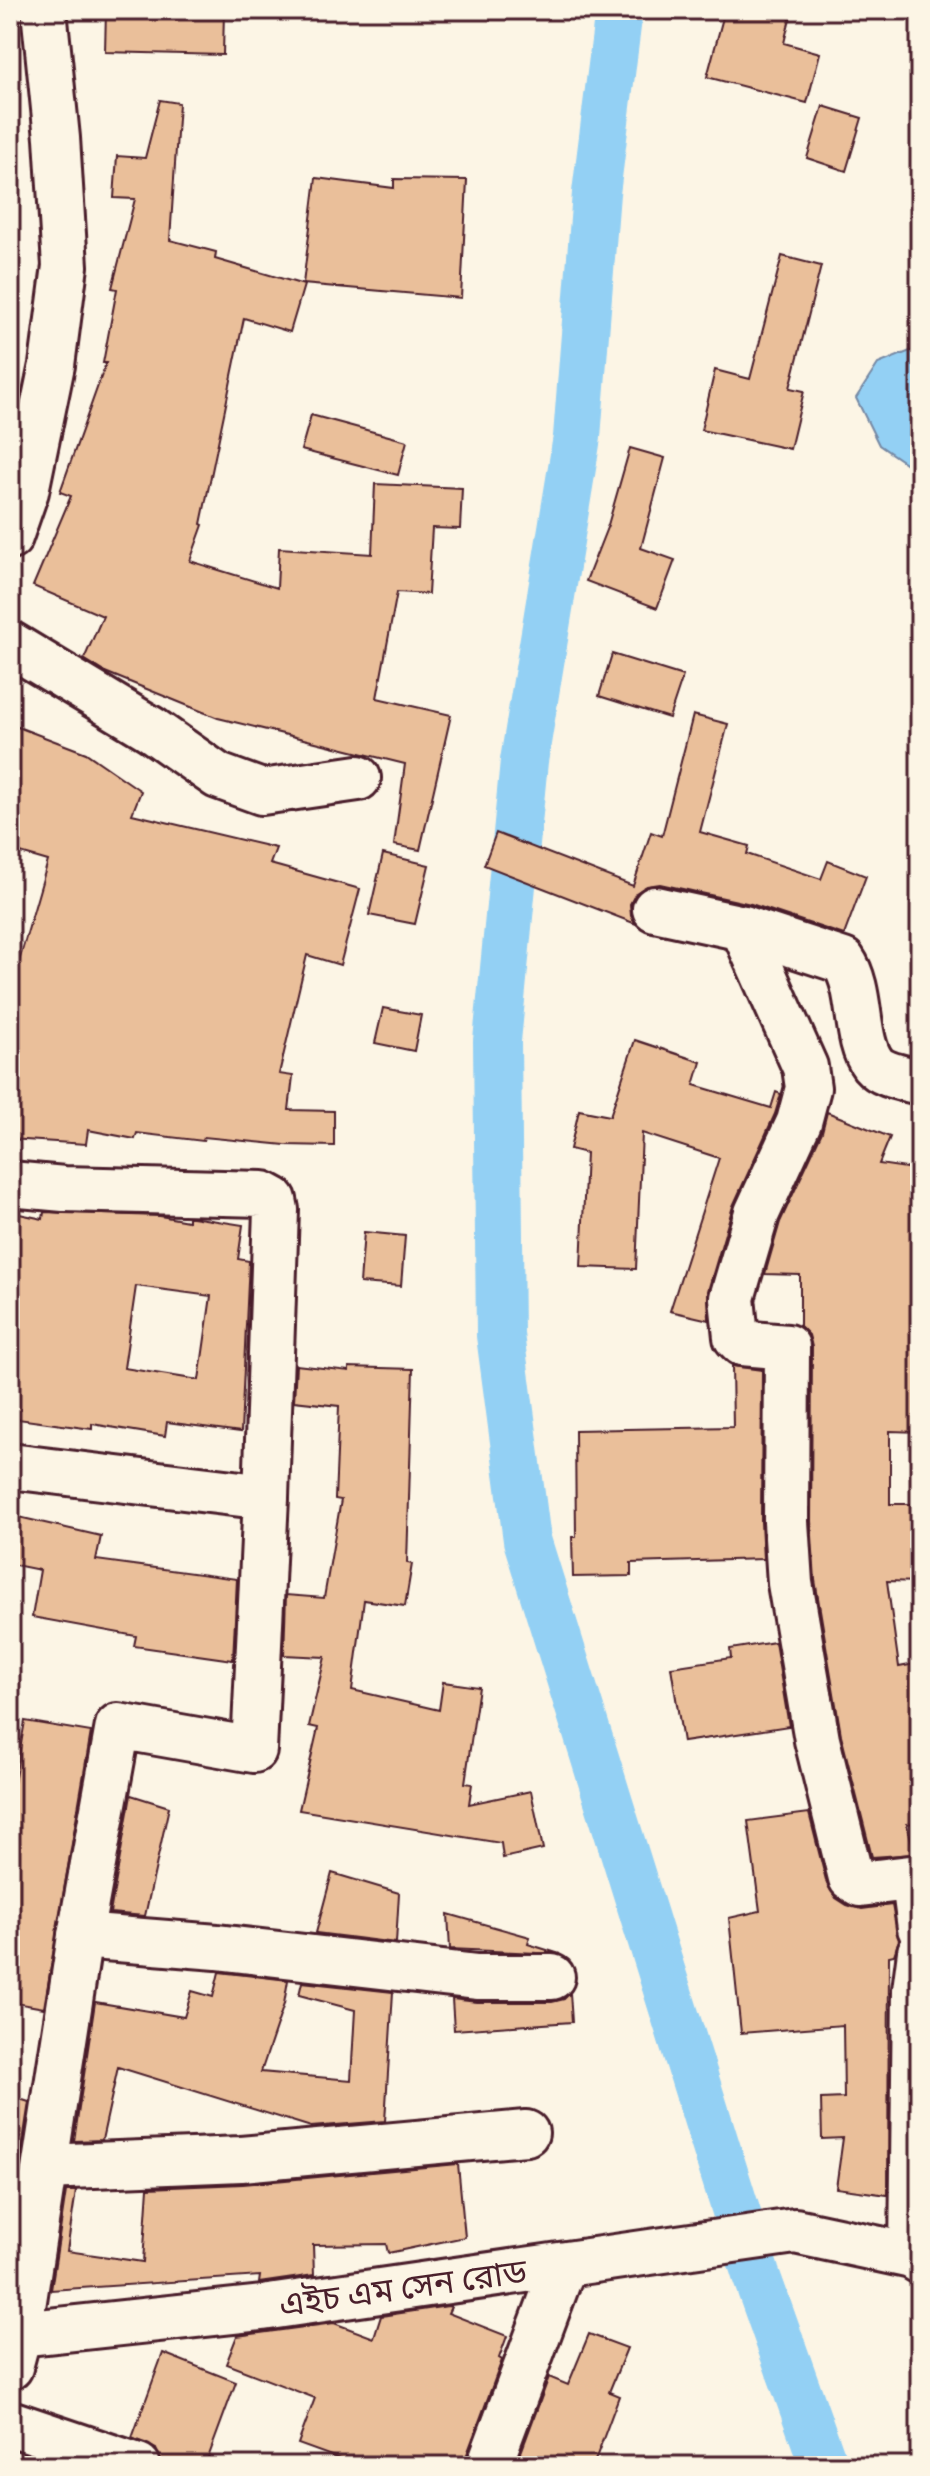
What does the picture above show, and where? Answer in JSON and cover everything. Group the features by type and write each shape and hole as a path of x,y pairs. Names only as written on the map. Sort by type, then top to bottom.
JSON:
{"street":[{"path":"10,537 26,491 52,365 65,266 57,138 44,10"},
{"path":"10,644 151,729 218,776 262,792 358,778"},
{"path":"655,909 743,928 843,961 851,973 866,1048 874,1065 890,1074 920,1082"},
{"path":"743,928 805,1067 808,1088 799,1122 752,1227 732,1298 736,1337 742,1343 787,1347 786,1522 790,1583 817,1740 851,1878 860,1884 910,1878 914,1882 920,1928"},
{"path":"10,1184 64,1189 263,1194 274,1200 276,1210 254,1750 118,1726 13,2345"},
{"path":"10,1466 266,1497"},
{"path":"80,1936 217,1947 477,1977 552,1977"},
{"path":"916,2258 915,1990 920,1952"},
{"path":"45,2167 241,2159 526,2133"},
{"name":"এইচ এম সেন রোড","path":"13,2345 795,2231 916,2258"},
{"path":"489,2466 564,2265"},
{"path":"10,2423 138,2466"}],"water":[{"path":"920,347 920,473 879,445 856,398 878,364"}],"building":[{"path":"106,10 224,10 223,55 105,52"},
{"path":"725,10 792,10 784,43 820,53 807,103 707,77"},
{"path":"160,100 179,103 170,240 216,252 215,259 304,285 290,332 244,318 203,525 190,561 277,588 279,548 372,554 375,484 462,488 460,529 432,528 428,594 397,592 377,698 451,715 420,850 394,845 405,764 218,718 105,672 84,659 103,616 33,586 71,496 60,492 106,363 103,363 117,289 112,288 135,199 114,198 117,156 145,158"},
{"path":"823,106 862,118 846,171 807,158"},
{"path":"316,178 394,188 394,179 467,180 461,298 303,284"},
{"path":"782,256 821,266 790,388 804,391 790,449 701,430 715,370 750,379"},
{"path":"311,415 407,441 398,475 301,450"},
{"path":"630,448 665,458 641,548 675,560 657,608 586,581 608,525"},
{"path":"612,654 683,676 669,718 599,696"},
{"path":"693,715 728,724 700,832 749,846 747,854 821,879 828,861 866,876 844,935 751,904 660,884 647,886 636,893 630,904 631,916 636,924 484,865 496,833 633,886 651,832 662,836"},
{"path":"10,724 86,753 141,791 132,814 276,848 270,864 360,889 340,965 307,955 279,1074 293,1076 289,1110 334,1111 334,1146 204,1137 203,1141 137,1133 135,1139 88,1130 86,1144 10,1139 10,964 18,965 48,861 10,850"},
{"path":"383,854 429,865 415,924 369,915"},
{"path":"383,1008 421,1015 414,1051 375,1043"},
{"path":"635,1040 701,1062 694,1085 771,1108 776,1092 781,1094 733,1206 708,1291 709,1320 670,1311 719,1158 642,1133 636,1269 581,1267 586,1153 570,1149 579,1110 610,1116"},
{"path":"827,1112 890,1137 879,1164 920,1170 920,1432 890,1431 890,1504 920,1504 920,1582 887,1581 899,1667 920,1663 920,1822 907,1824 915,1854 872,1857 841,1735 815,1580 811,1521 812,1347 809,1335 800,1326 800,1275 765,1274 780,1222 822,1132"},
{"path":"10,1212 43,1219 44,1212 160,1216 188,1221 188,1217 192,1217 243,1225 238,1259 249,1261 241,1432 167,1422 165,1436 92,1424 92,1429 10,1418","holes":["136,1286 211,1296 199,1380 124,1368"]},
{"path":"364,1232 405,1236 401,1286 360,1283"},
{"path":"296,1365 349,1371 349,1367 413,1369 407,1563 412,1564 405,1606 364,1600 352,1690 439,1710 443,1682 479,1687 465,1783 472,1784 469,1804 531,1791 543,1849 503,1858 501,1843 299,1810 318,1728 309,1726 325,1657 284,1655 286,1595 324,1598 341,1500 335,1499 339,1406 294,1401"},
{"path":"732,1366 762,1370 763,1559 631,1563 631,1576 573,1577 572,1537 576,1537 575,1430 733,1427"},
{"path":"10,1515 101,1536 96,1560 237,1579 233,1660 134,1646 136,1636 32,1617 40,1570 10,1564"},
{"path":"775,1642 789,1726 683,1742 671,1667 731,1658 730,1649"},
{"path":"25,1721 91,1732 44,2008 10,2002 10,1806"},
{"path":"131,1795 169,1807 145,1916 110,1913"},
{"path":"809,1813 827,1884 836,1898 862,1909 892,1905 899,1940 894,1955 889,1956 888,2195 836,2188 843,2138 822,2139 821,2099 844,2098 843,2025 741,2033 729,1918 760,1911 748,1821"},
{"path":"332,1873 399,1893 396,1943 316,1933"},
{"path":"448,1914 530,1937 528,1944 560,1954 450,1949"},
{"path":"219,1972 288,1980 284,2004 261,2072 351,2080 355,2010 299,1995 302,1982 393,1992 385,2121 311,2127 118,2067 102,2140 74,2141 95,2002 184,2017 192,1991 213,1997"},
{"path":"570,1993 572,2022 454,2030 452,1999 552,2002 564,1999"},
{"path":"10,2096 29,2102 10,2227"},
{"path":"458,2164 465,2237 388,2253 386,2244 313,2245 314,2275 259,2283 260,2276 51,2290 66,2191 76,2191 67,2251 143,2262 148,2188 243,2184"},
{"path":"451,2307 448,2313 507,2336 499,2358 502,2360 465,2466 359,2466 298,2444 315,2398 226,2364 237,2336 334,2323 374,2338 381,2316"},
{"path":"589,2334 627,2348 609,2392 619,2396 593,2466 516,2466 549,2377 568,2385"},
{"path":"163,2353 236,2382 205,2466 162,2466 156,2449 132,2438"}],"waterway":[{"path":"619,10 596,193 577,437 524,761 497,1041 500,1335 527,1540 756,2275 824,2466"}]}
